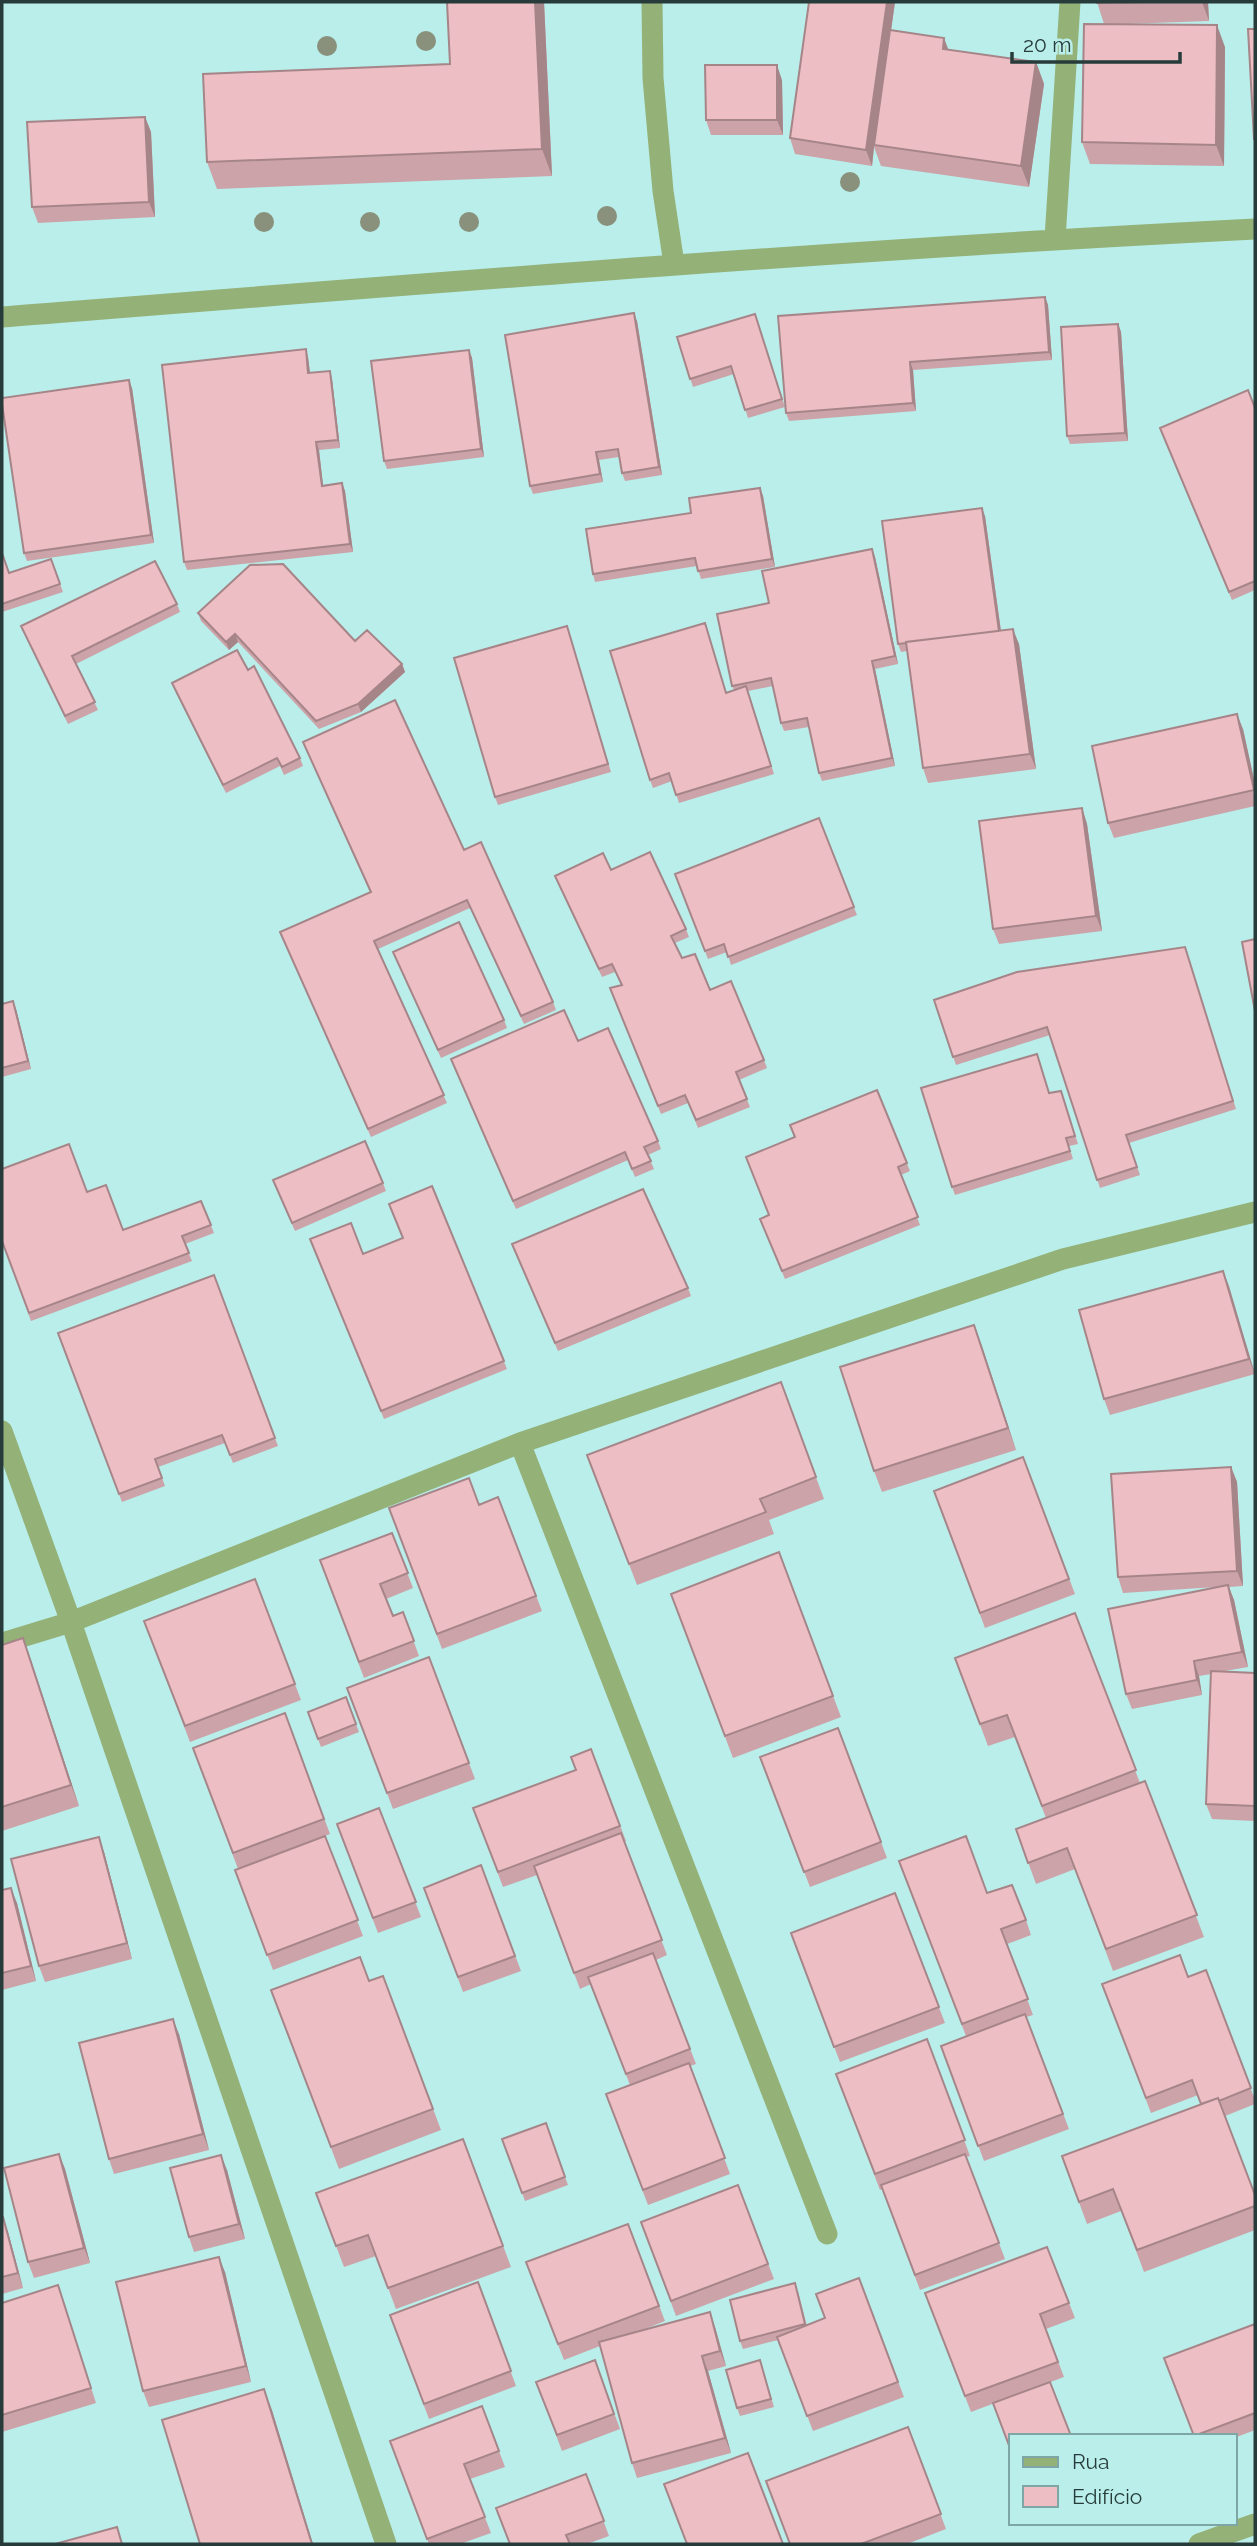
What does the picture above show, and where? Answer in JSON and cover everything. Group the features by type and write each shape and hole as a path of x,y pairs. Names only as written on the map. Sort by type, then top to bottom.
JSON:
{"street":[{"path":"652,2 653,78 663,191 674,264"},
{"path":"1055,239 1070,2"},
{"path":"2,317 674,264 1255,229"},
{"path":"2,1643 71,1622 520,1443 1063,1259 1255,1212"},
{"path":"2,1430 71,1622 386,2544"},
{"path":"520,1443 827,2234"},
{"path":"1199,2544 1255,2524"}],"building":[{"path":"447,2 535,2 542,149 207,162 203,74 450,64"},
{"path":"809,2 887,2 866,150 790,138"},
{"path":"1084,24 1217,25 1216,145 1082,142"},
{"path":"1248,29 1255,29 1255,139 1254,139"},
{"path":"890,30 944,38 943,49 1036,62 1021,166 874,145"},
{"path":"705,65 777,65 777,120 706,120"},
{"path":"145,117 149,202 32,207 27,122"},
{"path":"1045,297 1049,352 910,362 913,403 786,413 778,316"},
{"path":"634,313 659,467 622,473 618,449 596,452 600,474 530,486 505,335"},
{"path":"755,314 782,399 745,410 731,366 690,379 677,337"},
{"path":"1118,324 1125,433 1067,436 1061,327"},
{"path":"306,349 308,373 330,371 338,440 316,442 322,486 342,483 350,544 184,562 162,365"},
{"path":"469,350 481,449 384,461 371,361"},
{"path":"129,380 151,535 24,553 2,398"},
{"path":"1248,390 1255,408 1255,581 1229,592 1160,428"},
{"path":"760,488 772,559 698,571 695,558 593,574 586,529 691,513 689,498"},
{"path":"982,508 999,631 898,644 882,521"},
{"path":"872,549 895,656 872,661 892,758 819,773 807,718 781,723 771,678 732,686 717,614 769,603 762,571"},
{"path":"2,553 9,573 51,559 60,584 2,604"},
{"path":"155,561 177,604 72,656 95,702 65,716 21,626"},
{"path":"283,564 355,641 367,630 402,664 358,704 316,721 235,634 226,642 198,613 250,565"},
{"path":"705,623 726,693 746,686 771,766 676,795 669,773 650,780 610,651"},
{"path":"567,626 608,764 495,797 454,658"},
{"path":"1013,629 1030,754 923,768 906,642"},
{"path":"237,650 248,670 254,666 300,758 282,767 277,758 223,785 172,683"},
{"path":"395,700 464,850 481,842 553,1002 521,1016 467,900 374,941 444,1095 368,1129 280,932 371,892 303,742"},
{"path":"1237,714 1254,790 1108,823 1092,746"},
{"path":"1082,808 1096,916 993,929 979,821"},
{"path":"819,818 854,907 728,957 724,944 705,951 675,874"},
{"path":"650,852 686,929 671,936 682,958 695,954 710,990 731,981 764,1060 736,1072 747,1099 696,1120 685,1095 658,1106 610,988 622,985 612,964 599,969 555,876 603,853 611,870"},
{"path":"459,922 504,1020 438,1050 393,952"},
{"path":"1255,939 1255,1011 1242,942"},
{"path":"1185,947 1233,1101 1126,1135 1137,1167 1097,1180 1047,1027 953,1057 934,1000 1017,972"},
{"path":"13,1001 28,1061 2,1068 2,1004"},
{"path":"564,1010 578,1041 608,1028 658,1141 644,1147 651,1161 632,1169 625,1152 513,1201 451,1059"},
{"path":"1037,1054 1049,1093 1061,1091 1075,1136 1066,1138 1070,1151 952,1187 921,1088"},
{"path":"877,1090 907,1163 898,1167 918,1217 782,1271 760,1219 769,1215 746,1157 795,1137 790,1125"},
{"path":"365,1141 383,1183 292,1223 273,1180"},
{"path":"69,1144 87,1192 106,1185 123,1230 201,1201 211,1225 182,1236 189,1253 29,1313 2,1241 2,1169"},
{"path":"432,1186 504,1361 381,1411 310,1239 351,1223 363,1254 403,1238 389,1204"},
{"path":"643,1189 688,1288 555,1343 512,1244"},
{"path":"1223,1271 1249,1359 1104,1399 1079,1310"},
{"path":"214,1275 275,1438 230,1455 222,1435 155,1459 162,1478 119,1494 58,1333"},
{"path":"974,1325 1008,1428 874,1471 840,1367"},
{"path":"781,1382 816,1477 760,1499 766,1512 629,1564 587,1455"},
{"path":"1023,1457 1069,1579 980,1613 934,1491"},
{"path":"1231,1467 1237,1571 1118,1577 1111,1474"},
{"path":"469,1478 479,1505 498,1497 536,1596 437,1634 389,1508"},
{"path":"392,1533 408,1573 380,1584 393,1616 403,1612 414,1641 359,1662 320,1560"},
{"path":"779,1552 833,1696 725,1736 671,1594"},
{"path":"255,1579 295,1684 185,1726 144,1621"},
{"path":"1228,1585 1242,1652 1194,1661 1197,1680 1126,1694 1108,1609"},
{"path":"1075,1613 1136,1770 1042,1806 1007,1715 980,1724 955,1658"},
{"path":"23,1638 71,1785 2,1807 2,1645"},
{"path":"429,1657 469,1763 387,1793 347,1688"},
{"path":"1211,1671 1255,1673 1255,1806 1206,1804"},
{"path":"346,1697 356,1724 318,1739 308,1712"},
{"path":"285,1713 324,1819 233,1853 193,1748"},
{"path":"838,1728 881,1842 804,1872 760,1757"},
{"path":"591,1749 620,1826 498,1872 473,1808 576,1770 571,1757"},
{"path":"1145,1781 1197,1915 1106,1949 1067,1848 1028,1863 1016,1829"},
{"path":"379,1808 416,1902 373,1918 337,1824"},
{"path":"621,1833 662,1940 574,1973 534,1866"},
{"path":"325,1836 358,1920 267,1955 235,1870"},
{"path":"966,1836 987,1893 1012,1885 1026,1920 1001,1929 1028,1999 962,2024 899,1861"},
{"path":"99,1837 127,1943 39,1966 11,1859"},
{"path":"481,1865 515,1956 458,1977 424,1888"},
{"path":"11,1888 31,1966 2,1973 2,1890"},
{"path":"895,1893 939,2007 834,2047 791,1933"},
{"path":"653,1953 690,2049 626,2074 588,1977"},
{"path":"1180,1955 1188,1977 1206,1970 1251,2088 1219,2101 1218,2098 1201,2104 1192,2080 1146,2098 1102,1984"},
{"path":"360,1957 369,1981 383,1976 433,2109 331,2147 271,1990"},
{"path":"1025,2014 1063,2114 978,2146 941,2046"},
{"path":"173,2019 203,2134 109,2159 79,2043"},
{"path":"927,2039 965,2140 875,2174 836,2074"},
{"path":"689,2063 725,2158 643,2190 606,2094"},
{"path":"1218,2098 1255,2195 1255,2206 1137,2250 1113,2189 1079,2202 1062,2156"},
{"path":"546,2123 565,2177 522,2193 502,2139"},
{"path":"463,2139 503,2246 388,2288 368,2235 336,2246 316,2193"},
{"path":"59,2154 84,2248 28,2262 4,2168"},
{"path":"965,2154 999,2243 915,2275 881,2185"},
{"path":"221,2155 239,2224 189,2237 170,2168"},
{"path":"738,2185 768,2264 671,2301 641,2222"},
{"path":"2,2217 18,2273 2,2277"},
{"path":"628,2224 659,2306 558,2344 526,2262"},
{"path":"1047,2247 1069,2303 1040,2314 1058,2362 965,2396 925,2293"},
{"path":"219,2257 246,2366 143,2391 116,2282"},
{"path":"859,2278 898,2382 807,2416 777,2337 825,2318 816,2294"},
{"path":"478,2282 511,2371 424,2404 390,2315"},
{"path":"795,2283 805,2324 740,2341 730,2300"},
{"path":"58,2285 91,2388 2,2415 2,2303"},
{"path":"710,2312 720,2351 702,2356 725,2438 632,2463 599,2342"},
{"path":"1255,2324 1255,2413 1193,2434 1164,2358"},
{"path":"595,2360 614,2414 557,2435 536,2382"},
{"path":"760,2360 771,2399 737,2408 726,2370"},
{"path":"1050,2382 1070,2434 1009,2434 1009,2445 993,2403"},
{"path":"264,2389 312,2544 200,2544 162,2420"},
{"path":"482,2406 499,2451 464,2464 485,2517 427,2539 390,2441"},
{"path":"908,2427 941,2514 861,2544 790,2544 766,2481"},
{"path":"748,2453 783,2544 687,2544 664,2484"},
{"path":"586,2474 604,2521 566,2535 570,2544 510,2544 496,2508"},
{"path":"117,2527 122,2544 55,2544"}]}
